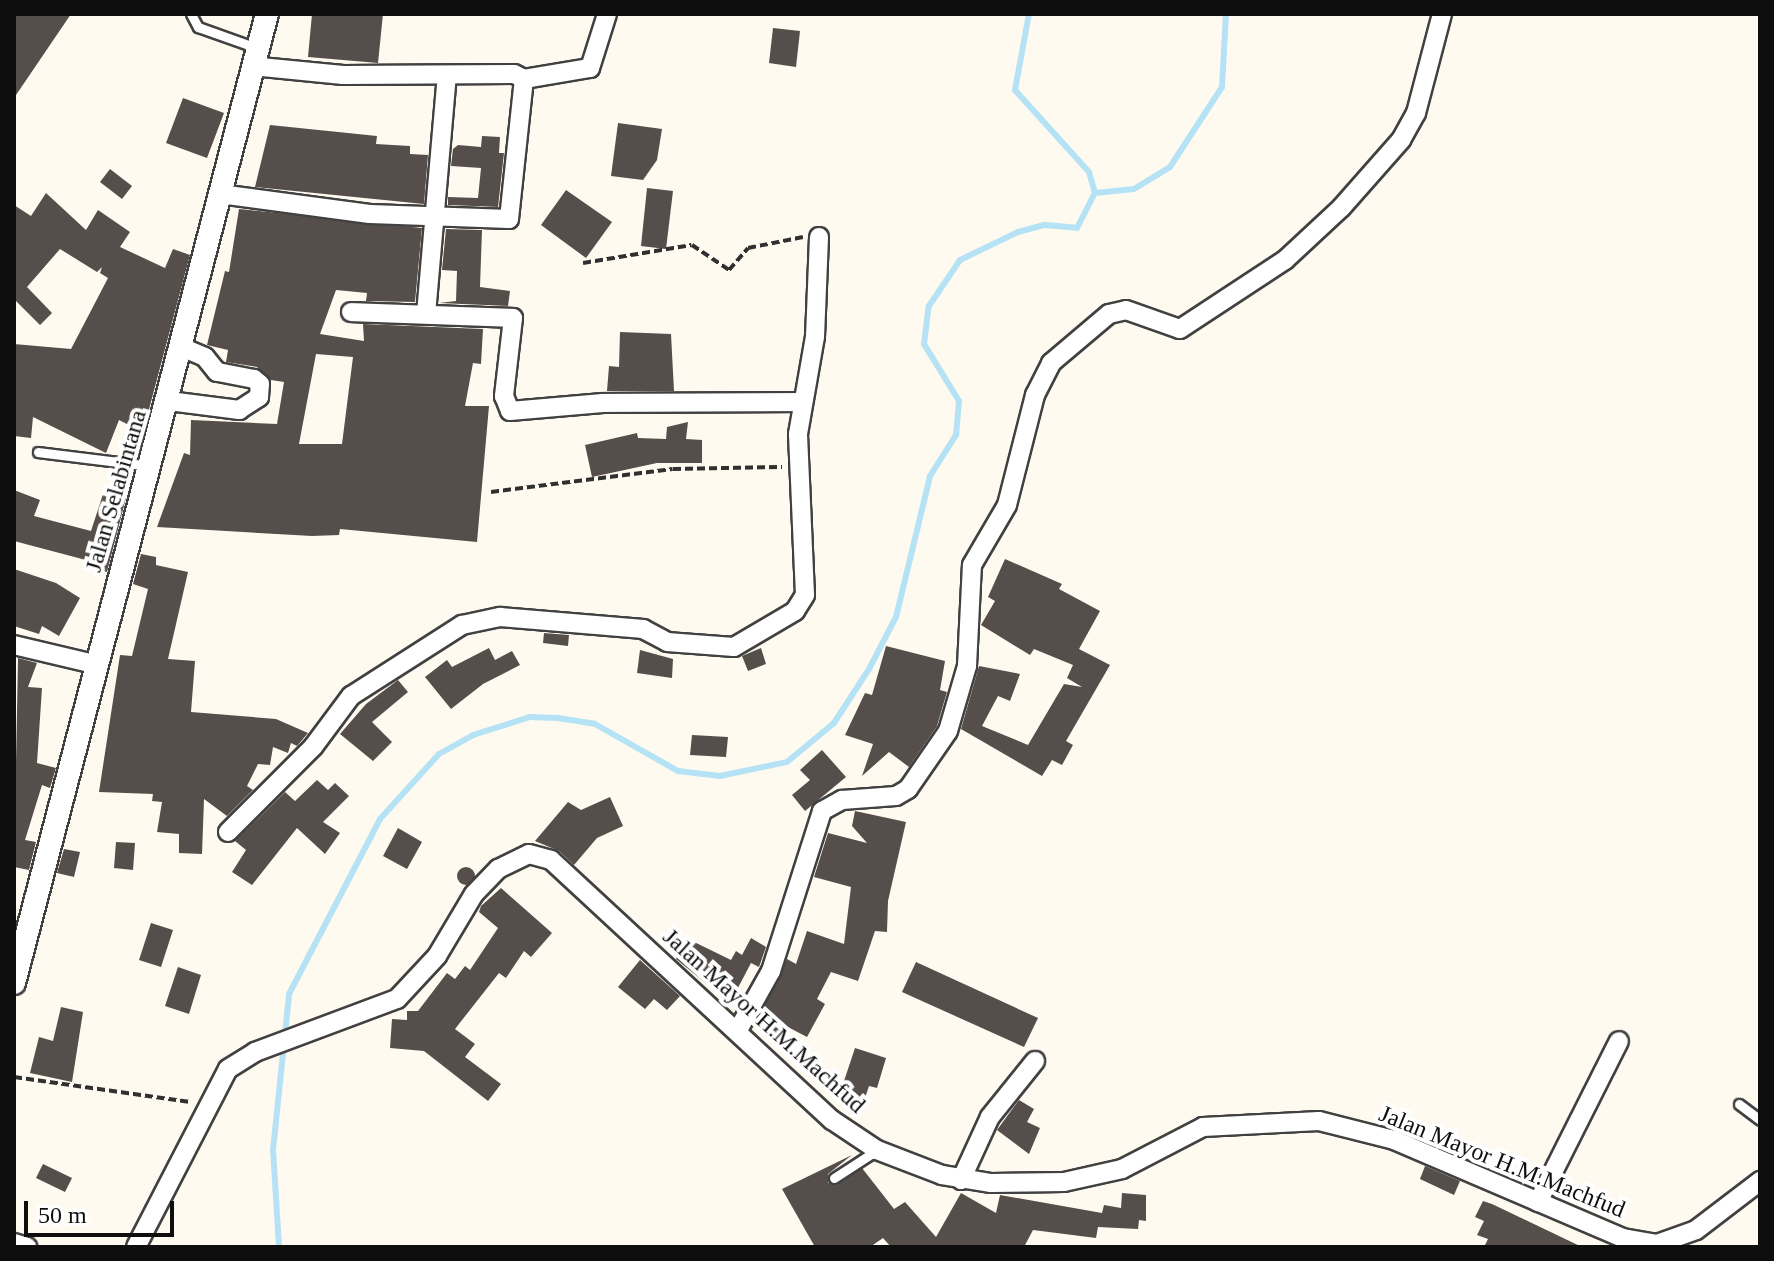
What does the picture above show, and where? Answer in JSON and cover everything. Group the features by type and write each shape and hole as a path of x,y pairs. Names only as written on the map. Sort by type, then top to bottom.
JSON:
{"street":[{"name":"Jalan Selabintana","path":"14,983 94,664 169,401 267,14"},
{"path":"254,57 343,75 524,79 590,68 607,14"},
{"path":"738,1030 771,971 822,811 842,800 896,796 908,789 925,771 958,710 967,666 967,581 1007,505 1035,395 1051,363 1109,314 1126,310 1180,329 1285,260 1341,208 1401,140 1416,113 1442,14"},
{"path":"426,314 447,76"},
{"path":"220,194 435,220 508,221 524,79"},
{"path":"228,832 313,747 351,696 406,656 462,625 500,617 643,629 667,642 721,647 734,647 778,626 805,595 799,402 815,337 819,237"},
{"path":"351,312 513,318 504,396 510,411 603,403 799,402"},
{"path":"169,401 239,410 255,404 261,390 254,379 217,372 205,357 182,347"},
{"path":"14,645 94,664"},
{"name":"Jalan Mayor H.M.Machfud","path":"136,1247 218,1083 241,1058 397,999 437,956 474,894 505,864 529,854 551,860 832,1120 877,1150 961,1180 1025,1184 1080,1179 1122,1169 1203,1127 1319,1121 1394,1140 1623,1238 1669,1243 1760,1181"},
{"path":"1538,1202 1619,1041"},
{"path":"961,1180 990,1117 1035,1061"},
{"path":"14,1243 27,1247"}],"lane":[{"path":"191,14 198,27 254,57"},
{"path":"38,452 151,466"},
{"path":"1739,1104 1760,1120"},
{"path":"834,1178 877,1150"}],"path":[{"path":"583,263 692,245 729,270 748,248 819,237"},
{"path":"491,492 673,469 801,467"},
{"path":"14,1077 208,1105"}],"building":[{"path":"14,14 71,14 14,98"},
{"path":"312,14 383,14 378,63 308,57"},
{"path":"773,28 800,31 796,67 769,63"},
{"path":"183,98 224,113 207,158 166,143"},
{"path":"618,123 662,129 657,160 643,180 611,176"},
{"path":"270,125 377,136 376,144 410,146 410,154 428,155 424,204 255,187"},
{"path":"482,136 500,137 499,153 504,153 498,207 448,205 448,197 478,198 481,168 451,166 453,149 458,145 481,147"},
{"path":"110,169 132,186 122,199 100,182"},
{"path":"647,188 673,191 666,249 641,246"},
{"path":"566,190 612,222 586,258 541,225"},
{"path":"46,193 86,230 98,210 130,232 120,247 165,268 173,249 190,255 143,432 119,420 106,453 33,417 31,438 14,436 14,344 71,349 108,278 100,273 102,267 97,272 60,249 27,287 52,313 40,325 14,299 14,205 31,216"},
{"path":"239,209 422,228 415,302 366,301 367,293 336,290 320,334 364,341 363,324 483,329 481,364 473,363 465,406 489,406 477,542 340,529 339,535 312,536 157,527 184,453 190,455 191,420 277,424 284,382 271,380 257,367 226,362 228,350 207,345 225,271 229,272","holes":["316,354 353,357 342,444 299,444"]},
{"path":"446,229 482,230 480,287 510,291 508,306 439,303 456,301 457,271 442,270"},
{"path":"620,332 671,334 674,391 607,391 609,366 619,367"},
{"path":"688,422 686,439 702,440 702,463 657,463 592,477 585,445 637,433 638,438 666,439 667,427"},
{"path":"14,490 40,500 34,516 91,531 104,491 126,498 107,572 99,570 101,564 14,541"},
{"path":"141,554 156,557 156,565 188,572 168,659 195,661 191,712 276,719 308,733 297,746 291,743 288,753 273,747 270,765 258,764 247,786 253,790 227,816 204,799 202,854 179,853 179,834 157,832 162,802 152,801 153,794 99,792 120,655 132,656 148,589 133,584"},
{"path":"1005,559 1062,584 1059,589 1100,611 1079,649 1110,665 1066,741 1073,745 1062,765 1052,760 1042,776 961,729 979,666 1020,674 1010,701 998,696 982,726 1028,745 1064,684 1082,687 1067,678 1073,665 1034,649 1030,655 981,625 995,601 988,597"},
{"path":"14,569 56,583 80,598 59,636 42,626 39,634 14,626"},
{"path":"544,633 569,635 568,646 543,643"},
{"path":"886,646 945,661 940,690 947,692 937,726 909,767 889,752 862,776 873,744 845,735 865,693 872,695"},
{"path":"489,648 495,660 512,651 520,665 483,684 451,709 425,677 447,660 452,667"},
{"path":"761,648 766,664 748,671 742,656"},
{"path":"640,650 673,659 672,678 637,673"},
{"path":"18,658 37,663 28,687 42,688 37,763 56,768 50,788 42,785 25,840 36,842 29,870 14,867"},
{"path":"398,680 408,692 372,722 392,742 373,761 340,734 366,704"},
{"path":"692,735 728,737 726,757 690,755"},
{"path":"822,750 846,777 805,811 792,795 810,780 800,770"},
{"path":"317,780 328,790 335,783 349,796 323,822 340,833 325,854 297,828 252,885 232,872 246,850 235,841 285,792 295,801"},
{"path":"610,797 623,826 597,838 574,865 559,851 535,841 568,802 581,810"},
{"path":"855,811 906,822 888,901 887,932 875,931 858,981 831,972 817,999 825,1004 807,1037 786,1026 778,1040 754,1027 787,959 796,964 807,931 844,944 851,887 814,877 828,833 867,843 852,826"},
{"path":"398,828 422,842 407,869 383,856"},
{"path":"116,842 135,843 133,870 114,868"},
{"path":"64,849 80,852 74,877 57,873"},
{"path":"462,867 470,867 475,876 473,883 462,885 457,880 457,872"},
{"path":"501,888 552,933 531,957 524,951 506,978 499,973 455,1029 475,1044 465,1057 501,1084 488,1101 424,1051 390,1048 392,1019 407,1020 407,1011 418,1011 447,973 455,979 465,966 470,970 498,928 479,912 481,906"},
{"path":"151,923 173,930 161,967 139,960"},
{"path":"686,938 731,960 736,951 742,955 751,938 766,947 759,967 751,963 730,1003 676,959"},
{"path":"640,960 680,996 667,1010 654,999 645,1009 618,987"},
{"path":"916,962 1038,1018 1024,1047 902,992"},
{"path":"178,967 201,975 189,1014 165,1006"},
{"path":"61,1007 83,1012 72,1082 30,1073 39,1037 53,1041"},
{"path":"855,1048 886,1058 877,1088 869,1086 864,1101 840,1093"},
{"path":"1019,1100 1034,1109 1027,1122 1040,1128 1029,1154 997,1130"},
{"path":"852,1155 828,1174 828,1183 837,1185 862,1168 894,1209 905,1202 936,1237 961,1193 996,1213 1000,1195 1102,1213 1104,1205 1121,1208 1122,1193 1146,1195 1146,1221 1139,1220 1138,1229 1098,1227 1096,1238 1033,1230 1024,1247 891,1247 883,1238 870,1247 815,1247 782,1189"},
{"path":"43,1164 72,1178 65,1192 36,1178"},
{"path":"1425,1166 1460,1181 1454,1195 1420,1179"},
{"path":"1483,1201 1582,1247 1484,1247 1488,1239 1477,1235 1484,1221 1475,1217"}],"waterway":[{"path":"279,1247 273,1150 289,994 380,819 439,754 473,735 530,717 558,718 595,724 678,771 720,776 787,762 834,723 869,669 896,617 930,476 956,435 959,401 924,344 929,306 960,260 1018,232 1045,225 1077,228 1095,193 1089,172 1015,90 1029,14"},
{"path":"1095,193 1134,189 1170,167 1222,87 1226,14"}]}
